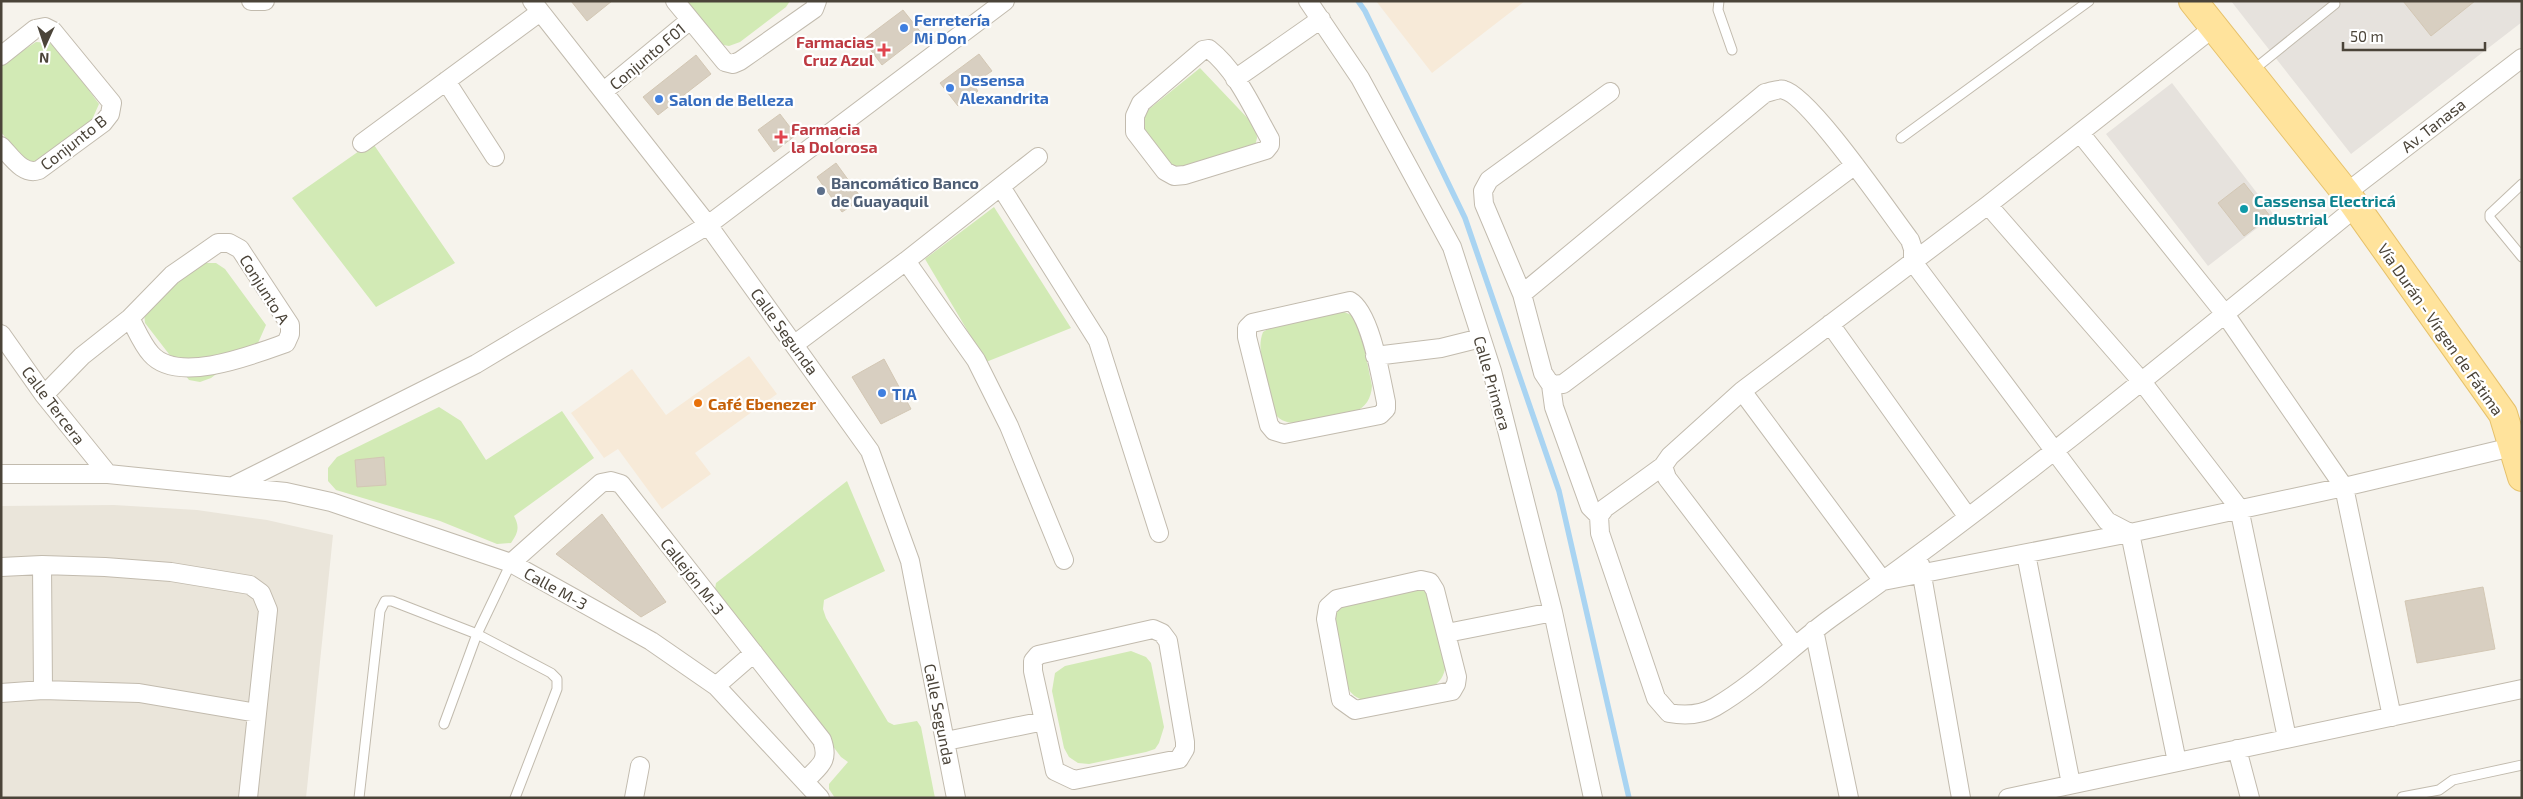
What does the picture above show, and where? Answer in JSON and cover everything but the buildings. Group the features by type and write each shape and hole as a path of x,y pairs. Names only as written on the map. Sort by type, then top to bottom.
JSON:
{"main road":[{"name":"Vía Durán - Vírgen de Fátima","path":"2193,1 2350,201 2503,414 2522,477"}],"street":[{"path":"251,1 265,1"},
{"name":"Conjunto F01","path":"675,1 689,21 725,62 733,64 740,62 814,9 816,1"},
{"path":"234,485 476,364 708,225 1005,1"},
{"name":"Calle Primera","path":"1308,1 1360,78 1452,247 1492,371 1553,612 1593,798"},
{"path":"362,143 446,81 536,7"},
{"name":"Calle Segunda","path":"536,7 708,225 870,451 910,561 956,798"},
{"path":"1235,78 1321,19"},
{"name":"Conjunto F01","path":"604,91 689,21"},
{"name":"Conjunto B","path":"1,56 35,29 45,27 53,31 112,103 110,114 103,123 39,170 33,172 22,168 1,146"},
{"path":"1610,92 1489,180 1483,191 1484,204 1522,294 1543,373 1551,384 1554,407 1590,507 1599,516 1605,508 1663,466 1670,456 1742,391 1988,205 2213,28"},
{"path":"1209,49 1217,55 1235,78 1270,139 1270,145 1266,150 1185,175 1174,176 1164,171 1135,132 1135,116 1141,103 1203,50 1209,49"},
{"name":"Av. Tanasa","path":"1599,516 1600,533 1656,698 1669,713 1688,716 1713,708 1744,687 1814,630 1918,557 1967,516 2143,383 2225,314 2350,201 2522,58"},
{"path":"446,81 495,157"},
{"path":"1522,294 1765,93 1783,89 1800,98 1855,165 1910,240 1913,249 1912,262 2107,521 2130,533"},
{"path":"2080,133 2225,314 2344,487 2392,717"},
{"path":"795,344 906,261 1038,156"},
{"path":"1551,384 1563,384 1855,165"},
{"path":"1001,187 1098,341 1159,533"},
{"path":"1988,205 2143,383 2239,508 2287,738"},
{"name":"Conjunto A","path":"44,394 82,356 130,318 172,276 218,243 229,243 240,249 290,325 290,334 286,343 237,361 204,367 171,366 151,355 130,318"},
{"path":"906,261 976,360 1009,426 1064,560"},
{"path":"1350,301 1361,310 1375,356 1386,402 1386,409 1380,415 1284,434 1274,431 1269,425 1247,337 1247,328 1252,323 1350,301"},
{"path":"1830,324 1967,516"},
{"name":"Calle Tercera","path":"1,334 44,394 108,474"},
{"path":"1375,356 1441,348 1481,338"},
{"path":"1742,391 1883,581 2130,533 2239,508 2344,487 2512,447"},
{"path":"1663,466 1667,478 1795,646"},
{"name":"Calle M-3","path":"1,474 108,474 234,485 286,492 331,502 511,563 651,641 716,686 820,798"},
{"name":"Callejón M-3","path":"511,563 601,483 611,481 621,484 822,740 826,751 825,760 805,782"},
{"path":"2130,533 2176,762"},
{"path":"2026,554 2071,784"},
{"path":"1918,557 1961,798"},
{"path":"1,567 42,565 171,572 250,584 261,593 268,610 248,798"},
{"path":"42,565 43,690"},
{"path":"1421,580 1430,582 1435,590 1447,633 1457,677 1452,691 1356,710 1341,700 1326,619 1328,608 1337,599 1421,580"},
{"path":"1447,633 1553,612"},
{"path":"1153,629 1162,633 1168,640 1185,742 1185,749 1179,759 1074,780 1055,770 1044,721 1033,670 1033,661 1038,655 1153,629"},
{"path":"1814,630 1850,798"},
{"path":"716,686 754,653"},
{"path":"2008,798 2522,689"},
{"path":"1,693 43,690 139,693 257,713"},
{"path":"946,741 1044,721"},
{"path":"2237,749 2250,798"},
{"path":"634,798 640,766"}],"lane":[{"path":"1719,1 1718,10 1732,50"},
{"path":"1901,138 2089,1"},
{"path":"2249,73 2335,4"},
{"path":"2522,184 2490,214 2490,218 2522,258"},
{"path":"444,724 477,634 511,563"},
{"path":"359,798 380,611 385,601 392,600 477,634 551,672 558,680 557,689 515,798"},
{"path":"2402,797 2438,790 2453,780 2522,764"}],"shaded area":[{"path":"1376,1 1525,1 1432,73"},
{"path":"2231,1 2522,1 2522,22 2351,154"},
{"path":"2172,83 2274,215 2208,266 2106,134"},
{"path":"749,356 777,394 695,453 711,474 662,509 618,449 604,458 571,413 632,369 666,415"},
{"path":"114,505 197,510 267,520 333,535 306,798 1,798 1,506"}],"green space":[{"path":"685,1 790,1 786,7 740,42 729,46 718,44"},
{"path":"36,42 50,43 58,48 99,104 91,122 45,158 34,162 22,159 1,132 1,65"},
{"path":"1200,68 1256,127 1257,138 1255,146 1175,171 1140,126 1143,114"},
{"path":"372,142 455,263 376,307 292,198"},
{"path":"994,207 1071,328 986,362 925,259"},
{"path":"203,263 216,263 225,269 266,325 258,343 211,378 200,382 189,380 145,323 144,313 148,299"},
{"path":"1339,310 1354,316 1359,323 1372,386 1369,399 1358,410 1336,417 1301,423 1291,423 1282,420 1276,415 1269,397 1262,361 1261,338 1263,332 1273,326"},
{"path":"439,407 461,421 486,460 562,411 594,458 514,516 517,530 511,543 497,544 440,521 336,490 328,481 328,468 337,457"},
{"path":"847,481 885,571 824,600 823,609 826,618 888,722 894,725 917,721 921,727 935,798 835,798 829,789 829,784 848,762 841,757 715,589 716,583"},
{"path":"1420,589 1428,593 1442,643 1445,669 1441,679 1437,684 1428,689 1392,697 1364,700 1356,697 1345,684 1334,617 1337,609 1346,602"},
{"path":"1131,651 1146,657 1151,663 1164,727 1159,743 1155,749 1146,752 1089,764 1078,763 1069,757 1064,748 1052,691 1055,673 1065,666"}],"waterway":[{"path":"1358,1 1365,11 1465,218 1559,491 1629,798"}],"place":[{"name":"Ferretería Mi Don","path":"904,28"},
{"name":"Farmacias Cruz Azul","path":"884,50"},
{"name":"Desensa Alexandrita","path":"950,88"},
{"name":"Salon de Belleza","path":"659,99"},
{"name":"Farmacia la Dolorosa","path":"781,137"},
{"name":"Bancomático Banco de Guayaquil","path":"821,191"},
{"name":"Cassensa Electricá Industrial","path":"2244,209"},
{"name":"TIA","path":"882,393"},
{"name":"Café Ebenezer","path":"698,403"}]}
